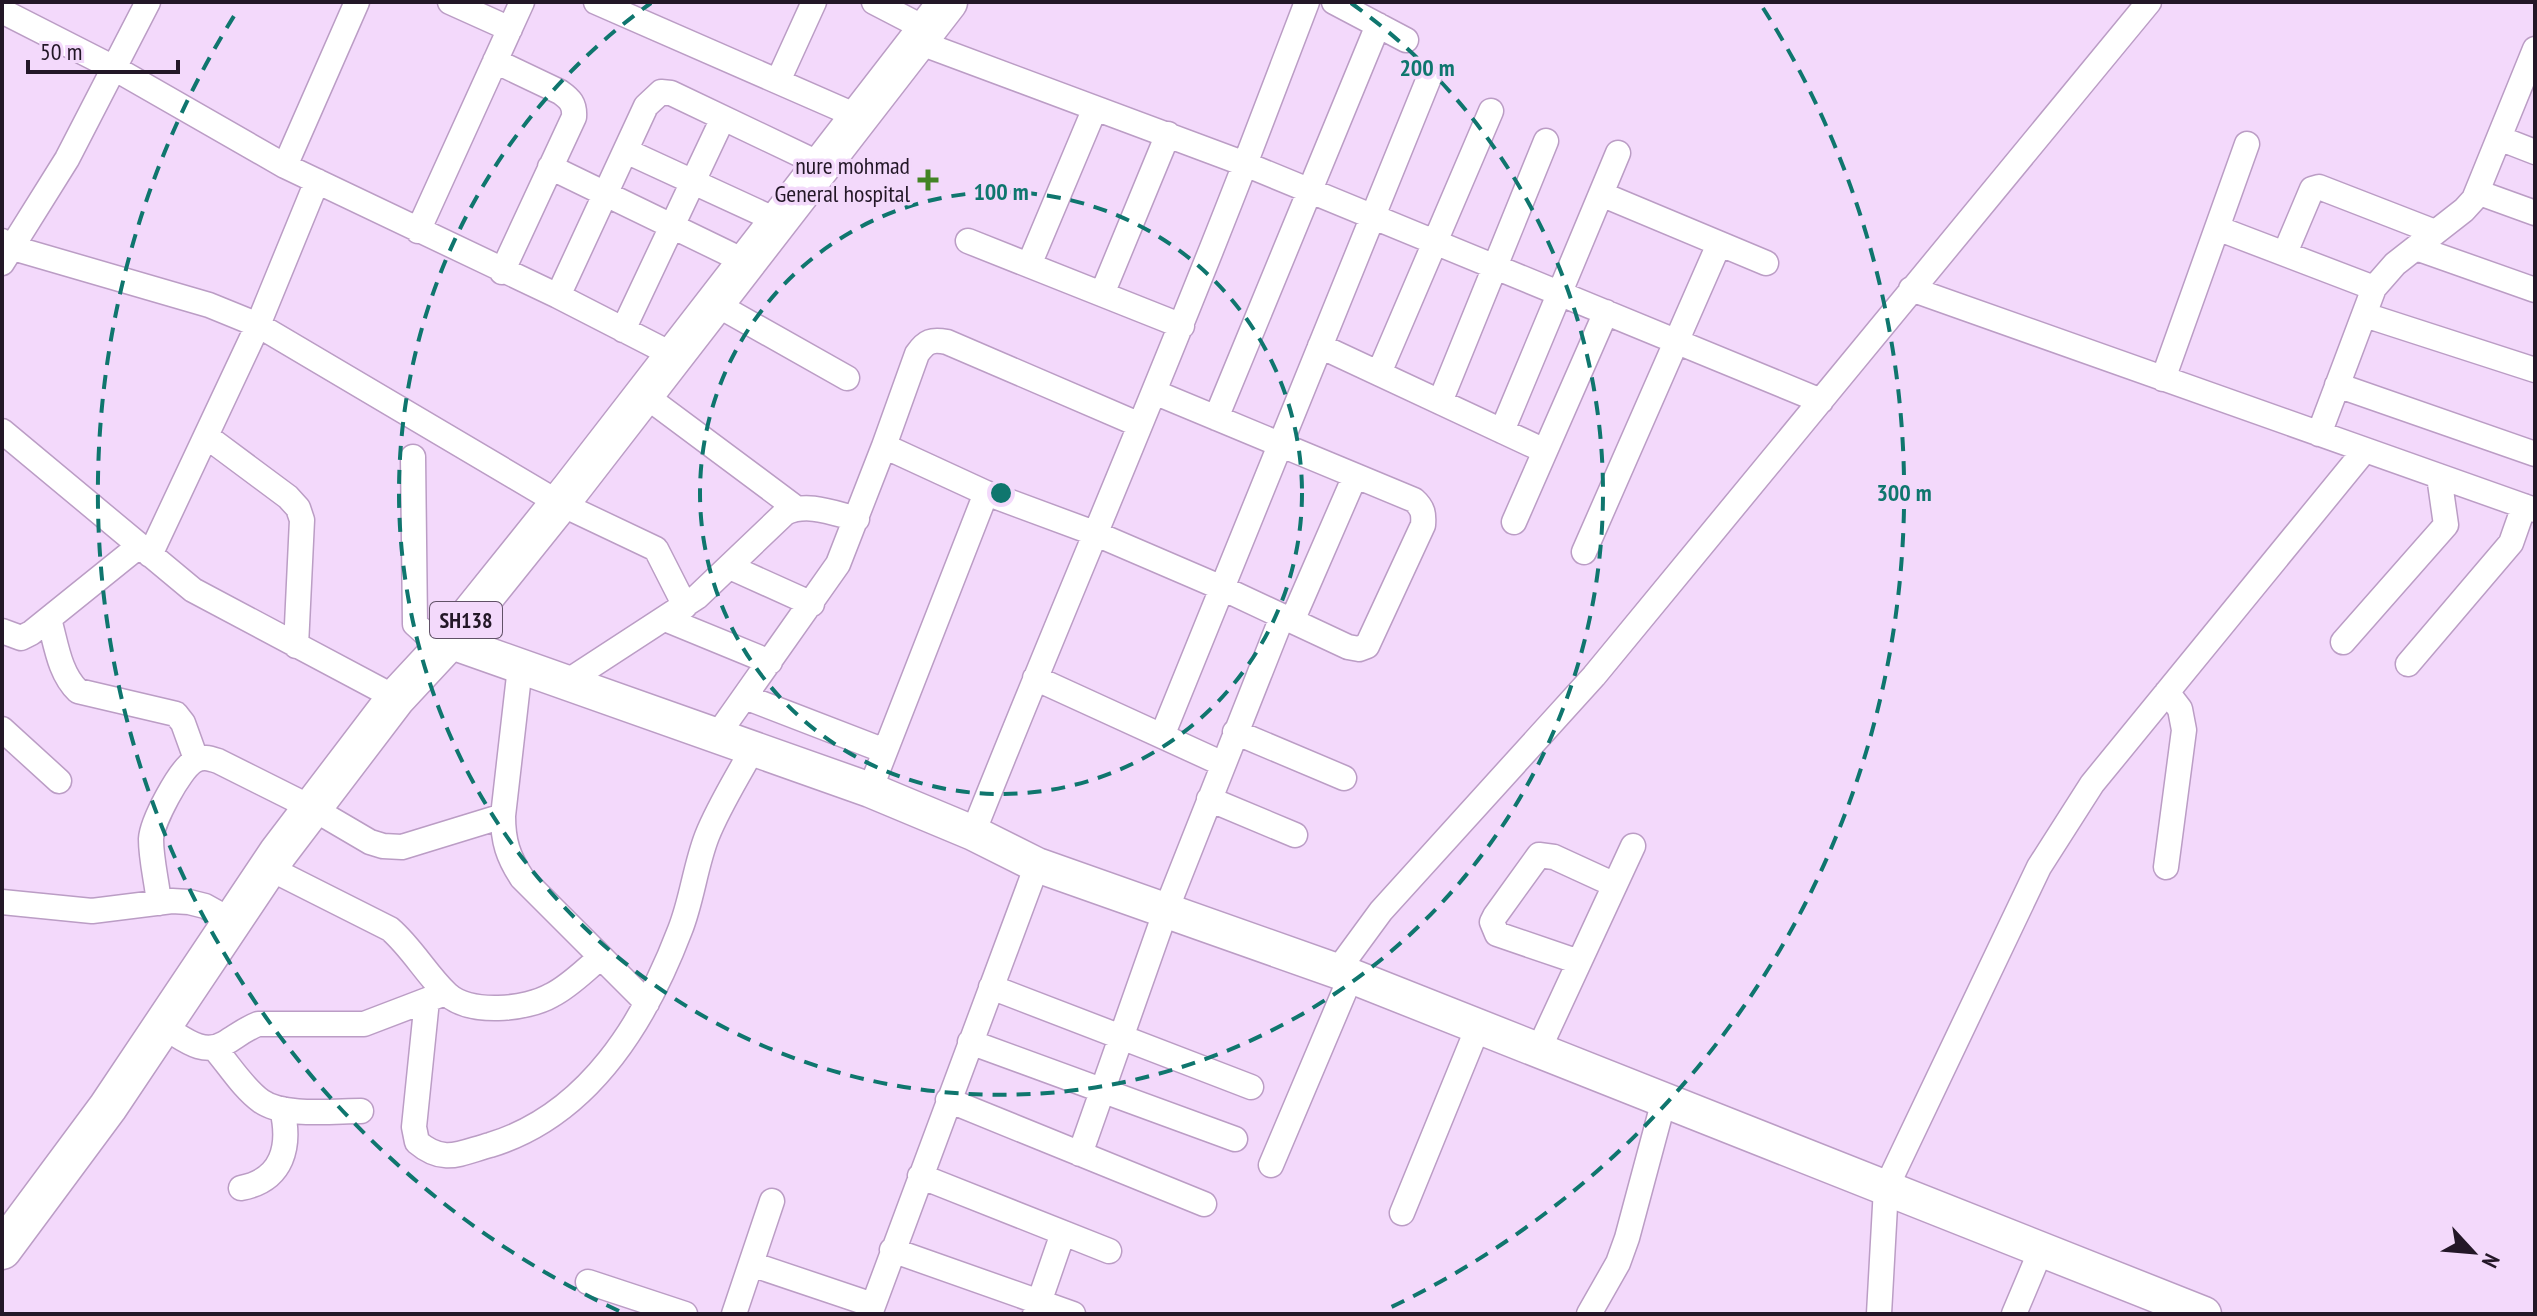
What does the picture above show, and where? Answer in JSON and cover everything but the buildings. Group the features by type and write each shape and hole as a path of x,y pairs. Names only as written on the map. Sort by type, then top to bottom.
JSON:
{"main road":[{"name":"SH138","path":"3,1245 108,1107 267,867 396,698 449,641 559,503 931,24"}],"street":[{"path":"148,2 67,159 6,251 209,305 258,325 559,503 656,549 675,613 770,662"},
{"path":"285,166 357,2"},
{"path":"450,2 510,29"},
{"path":"418,231 522,2"},
{"path":"596,2 859,117"},
{"path":"778,81 814,2"},
{"path":"874,2 931,24 1095,108 1245,164 1821,401"},
{"path":"973,833 1094,533 1182,326 1307,2"},
{"path":"1334,2 1406,40"},
{"path":"1271,1165 1344,974 1381,911 1594,676 2149,2"},
{"path":"19,12 285,166 502,272 558,296 673,355"},
{"path":"1216,418 1378,25"},
{"path":"2319,434 2374,288 2382,276 2464,210 2477,192 2499,138 2527,88 2535,49"},
{"path":"495,61 560,92 569,98 574,108 574,117 502,272"},
{"path":"1162,736 1429,78"},
{"path":"558,296 646,106 661,92 671,93 822,165"},
{"path":"1029,265 1095,108"},
{"path":"1379,373 1491,111"},
{"path":"623,330 723,118"},
{"path":"1102,294 1168,134"},
{"path":"2499,138 2535,152"},
{"path":"1440,402 1546,141"},
{"path":"2163,379 2247,144"},
{"path":"626,151 778,221"},
{"path":"1502,431 1618,153"},
{"path":"550,167 746,262"},
{"path":"2,631 21,638 31,633 144,550 206,436 258,325 317,181"},
{"path":"2285,253 2312,189 2319,187 2435,232"},
{"path":"2477,192 2535,213"},
{"path":"1601,194 1766,263"},
{"path":"2217,228 2374,288"},
{"path":"968,241 1182,326"},
{"path":"1584,552 1719,244"},
{"path":"2416,248 2535,290"},
{"path":"1911,289 2530,508 2511,543 2408,664"},
{"path":"714,303 847,378"},
{"path":"1514,522 1606,312"},
{"path":"2365,315 2535,370"},
{"path":"716,737 838,564 917,354 925,343 935,340 947,342 1140,425"},
{"path":"1320,346 1545,451"},
{"path":"2337,385 2535,454"},
{"path":"884,446 986,493 1094,533 1222,588 1348,647 1359,649 1367,646 1423,525 1424,514 1414,500 1154,392"},
{"path":"643,394 796,508"},
{"path":"2,431 193,590 396,698"},
{"path":"206,436 288,497 298,508 302,520 296,646"},
{"path":"1879,1314 1886,1188 2039,867 2092,784 2365,450"},
{"path":"413,457 415,624 425,633 870,790 973,833 1037,865 1344,974 2204,1314"},
{"path":"1080,1154 1166,910 1235,732 1355,476"},
{"path":"2343,642 2446,525 2439,476"},
{"path":"870,790 986,493"},
{"path":"565,683 675,613 730,567 785,513 796,508 810,508 857,519"},
{"path":"730,567 812,604"},
{"path":"49,619 70,684 78,691 176,714 183,723 196,759"},
{"path":"520,667 503,816 503,839 509,860 522,878 647,1003"},
{"path":"1035,678 1223,764"},
{"path":"2166,867 2184,730 2180,709 2167,692"},
{"path":"745,697 885,751"},
{"path":"2,729 59,781"},
{"path":"1235,732 1344,778"},
{"path":"267,867 390,929 404,941 436,996 414,1127 417,1142 436,1155 448,1157 518,1136 545,1121 598,1074 621,1046 647,1003 681,927 707,835 752,750"},
{"path":"159,903 151,839 155,823 188,766 196,759 206,757 218,761 383,846 402,847 503,816"},
{"path":"1209,799 1295,835"},
{"path":"1538,1051 1633,846"},
{"path":"1579,962 1497,934 1493,929 1495,916 1539,855 1554,857 1615,885"},
{"path":"751,1264 871,1311 1037,865"},
{"path":"2,902 92,911 189,902 205,906 232,921"},
{"path":"162,1026 202,1049 215,1049 244,1029 258,1024 364,1024 436,996 483,1009 537,1002 560,991 601,957"},
{"path":"991,987 1251,1087"},
{"path":"1402,1213 1478,1027"},
{"path":"970,1042 1235,1139"},
{"path":"215,1049 258,1099 270,1107 361,1111"},
{"path":"948,1100 1204,1204"},
{"path":"1589,1314 1618,1263 1627,1238 1664,1100"},
{"path":"241,1188 266,1179 282,1155 287,1138 282,1109"},
{"path":"920,1176 1109,1251"},
{"path":"734,1314 772,1201"},
{"path":"1037,1308 1063,1233"},
{"path":"892,1250 1037,1308 1073,1314"},
{"path":"2014,1314 2041,1250"},
{"path":"588,1282 685,1314"}],"place":[{"name":"nure mohmad General hospital","path":"928,180"}]}
